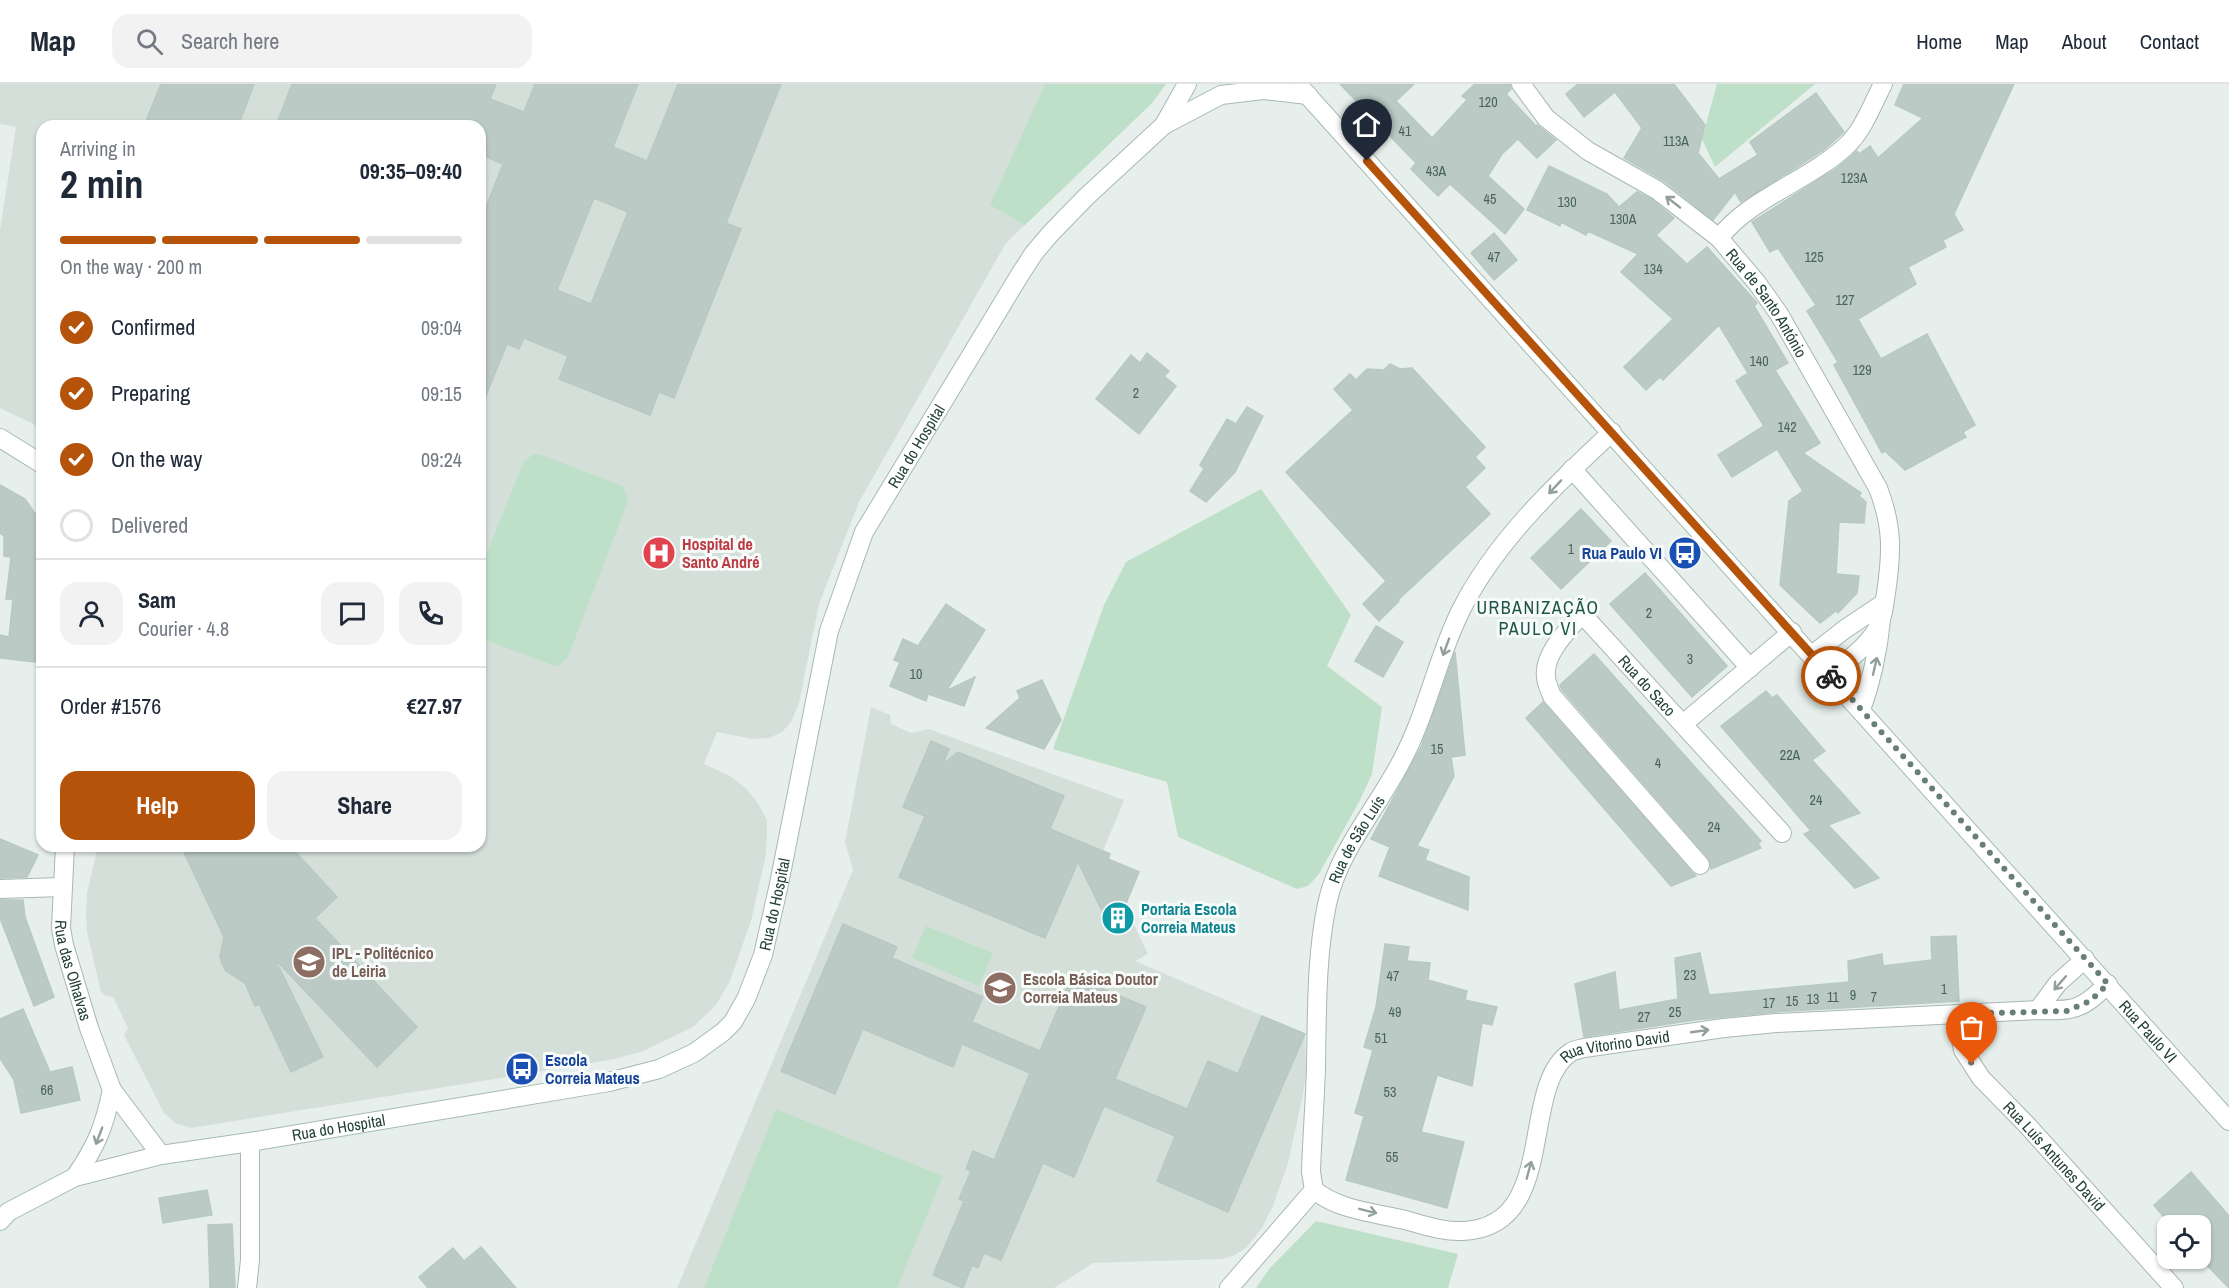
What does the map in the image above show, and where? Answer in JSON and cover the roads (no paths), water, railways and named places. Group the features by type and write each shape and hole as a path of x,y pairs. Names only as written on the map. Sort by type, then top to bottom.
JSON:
{"street":[{"name":"Rua do Hospital","path":"1164,125 1187,84"},
{"name":"Rua de Santo António","path":"1521,84 1546,118 1588,151 1657,190 1719,238 1757,283 1779,314 1878,488 1887,510 1891,556 1883,611 1876,631 1858,651 1829,674"},
{"path":"1719,238 1730,224 1845,148 1858,132 1883,84"},
{"name":"Rua do Hospital","path":"4,1216 75,1177 161,1155 636,1076 659,1069 694,1053 723,1032 733,1022 751,988 763,955 829,632 864,532 1034,253 1086,197 1164,125 1225,89 1303,90"},
{"name":"Rua Paulo VI","path":"1303,90 2229,1120"},
{"name":"Rua de São Luís","path":"1314,1190 1311,1172 1317,999 1324,919 1338,870 1354,836 1401,764 1459,614 1472,589 1524,522 1572,469 1612,432"},
{"path":"0,438 36,460"},
{"path":"1572,469 1750,668"},
{"path":"1812,655 1845,629 1883,611"},
{"path":"1861,710 1876,661 1883,611"},
{"name":"Rua do Saco","path":"1700,865 1552,696 1545,678 1549,659 1582,614 1782,833"},
{"path":"1683,724 1792,632"},
{"name":"Rua das Olhalvas","path":"65,852 61,928 88,1028 112,1090 161,1155"},
{"path":"0,890 62,887"},
{"path":"2038,1010 2058,983 2085,959"},
{"name":"Rua Vitorino David","path":"1314,1190 1331,1202 1444,1230 1464,1231 1485,1227 1500,1219 1511,1208 1521,1192 1528,1176 1549,1084 1561,1062 1571,1052 1584,1048 1724,1028 1776,1023 2038,1010 2067,1011 2090,1001 2108,984"},
{"name":"Rua Luís Antunes David","path":"1956,1014 1964,1050 1981,1078 2026,1124 2174,1288"},
{"path":"75,1177 99,1137 112,1090"},
{"path":"247,1288 250,1260 250,1142"},
{"path":"1229,1288 1314,1190"}],"place":[{"name":"Hospital de Santo André","path":"659,553"},
{"name":"Rua Paulo VI","path":"1685,553"},
{"name":"Portaria Escola Correia Mateus","path":"1118,918"},
{"name":"IPL - Politécnico de Leiria","path":"309,962"},
{"name":"Escola Básica Doutor Correia Mateus","path":"1000,988"},
{"name":"Escola Correia Mateus","path":"522,1069"}],"district":[{"name":"URBANIZAÇÃO PAULO VI","path":"1538,618"}]}
